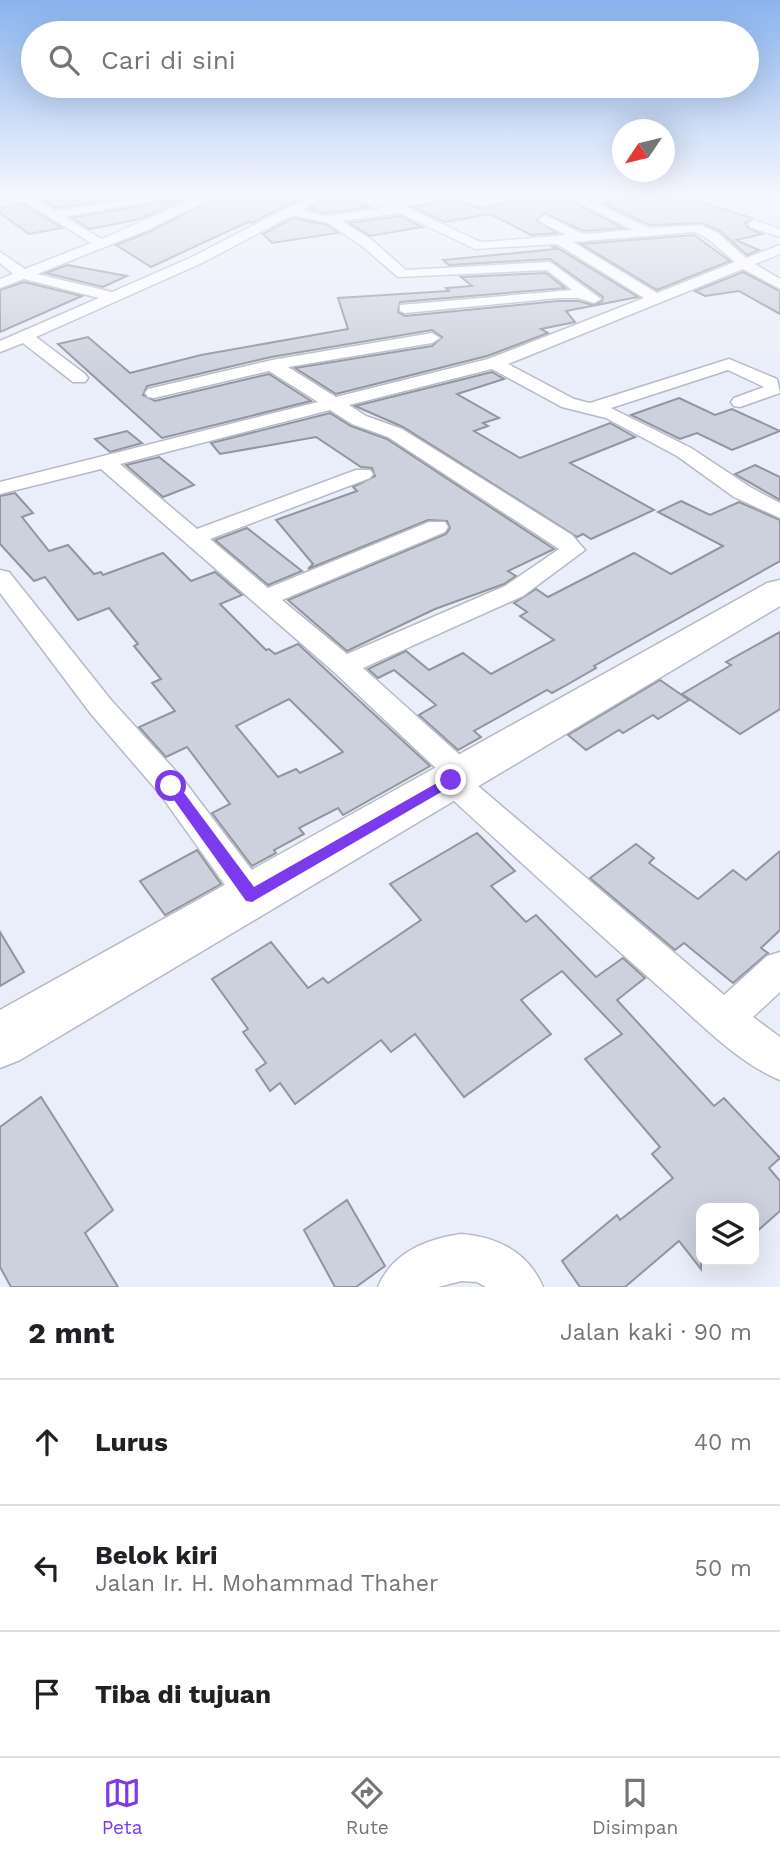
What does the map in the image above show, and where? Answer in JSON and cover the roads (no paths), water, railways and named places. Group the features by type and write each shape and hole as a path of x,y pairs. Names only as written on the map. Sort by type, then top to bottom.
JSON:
{"main road":[{"path":"0,1041 780,591"}],"street":[{"path":"0,284 76,254"},
{"path":"0,347 209,254"},
{"path":"380,254 403,274 550,266 613,317"},
{"path":"583,254 656,299"},
{"path":"734,254 780,285"},
{"path":"0,488 494,363 770,254"},
{"path":"0,256 23,275 114,297"},
{"path":"405,308 558,294 591,297"},
{"path":"25,336 79,378"},
{"path":"154,393 272,365 432,338"},
{"path":"494,363 568,403 592,408 636,426 684,452 742,492 780,511"},
{"path":"592,408 729,364 771,383 774,389 740,402"},
{"path":"272,365 359,420 383,428 405,440 564,540 573,550 514,591 344,666"},
{"path":"104,461 344,666 455,777 724,1019 780,1061"},
{"path":"195,537 363,474"},
{"path":"265,598 437,527"},
{"path":"0,578 101,707 171,786 252,896"},
{"path":"724,1019 780,968"},
{"path":"402,1287 414,1271 451,1257 481,1258 514,1280 519,1287"}]}
